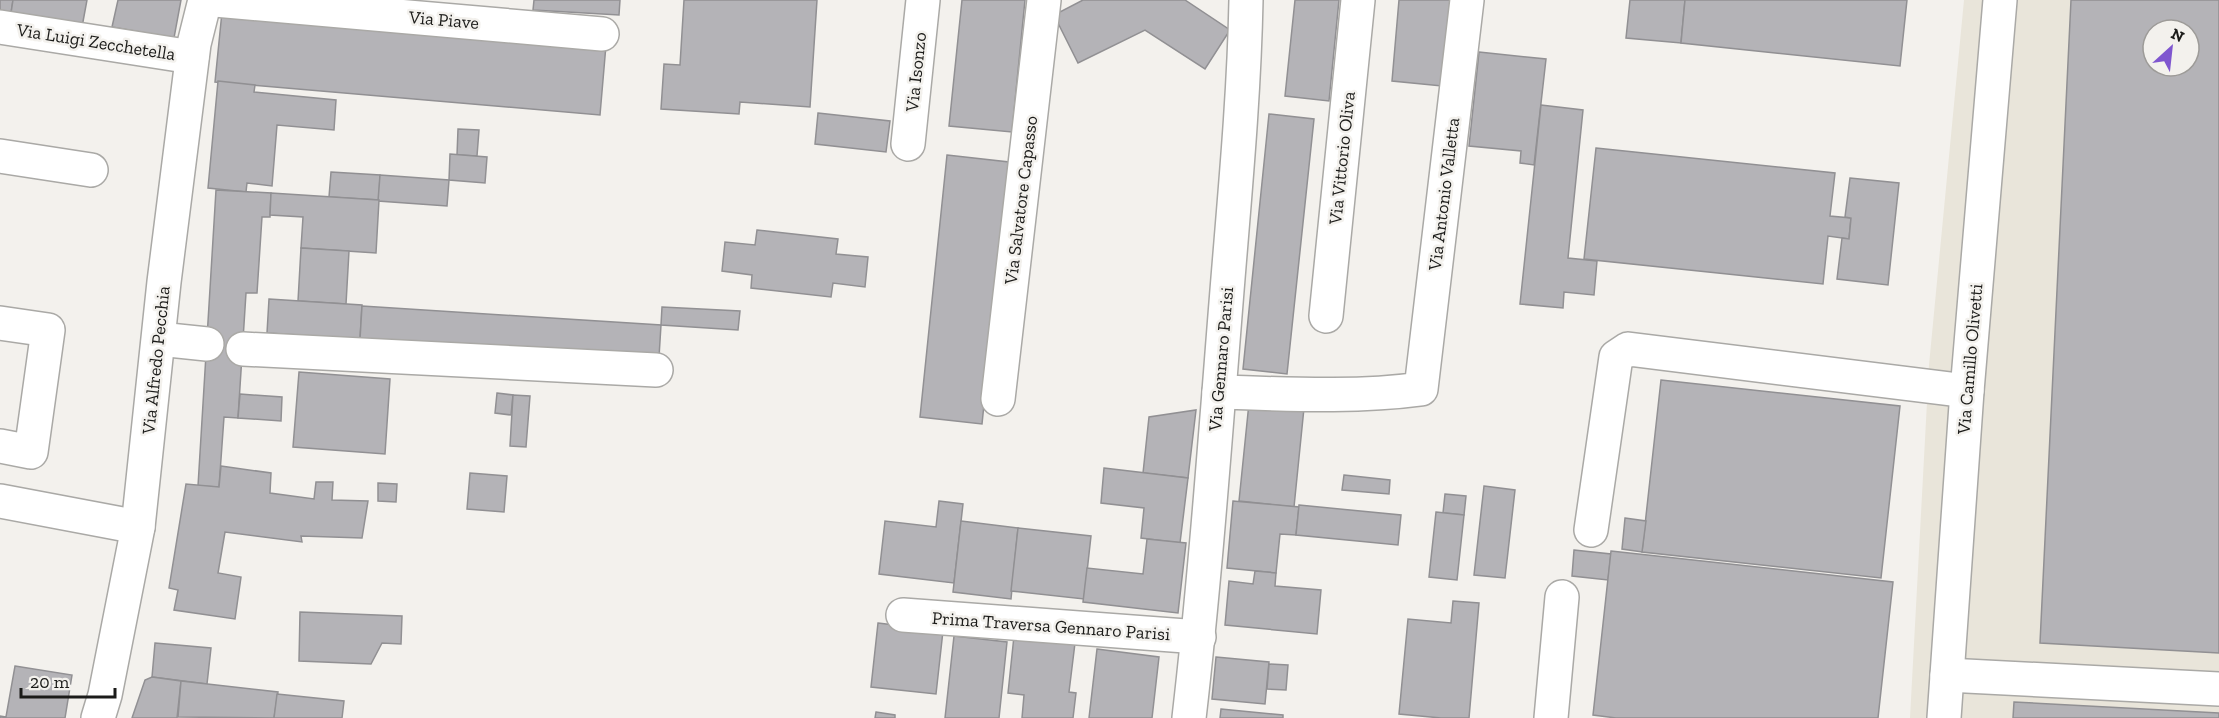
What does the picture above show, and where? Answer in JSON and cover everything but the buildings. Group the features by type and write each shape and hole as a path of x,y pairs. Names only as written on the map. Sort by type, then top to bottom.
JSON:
{"street":[{"name":"Via Alfredo Pecchia","path":"98,718 105,695 138,526 159,339 166,201 192,57 205,0"},
{"name":"Via Piave","path":"214,0 602,34"},
{"name":"Via Isonzo","path":"909,144 923,0"},
{"name":"Via Salvatore Capasso","path":"998,399 1044,0"},
{"name":"Via Gennaro Parisi","path":"1189,718 1199,637 1219,392 1245,52 1246,0"},
{"name":"Via Vittorio Oliva","path":"1326,316 1358,0"},
{"name":"Via Antonio Valletta","path":"1219,392 1315,395 1391,393 1421,389 1467,0"},
{"name":"Via Camillo Olivetti","path":"1944,718 1966,391 2000,0"},
{"name":"Via Luigi Zecchetella","path":"0,27 192,57"},
{"path":"0,156 91,170"},
{"path":"0,323 48,330 31,452 0,447"},
{"path":"159,339 207,344"},
{"path":"243,349 656,370"},
{"path":"1591,530 1616,357 1628,349 1966,391"},
{"path":"0,501 138,526"},
{"path":"1551,718 1562,597"},
{"name":"Prima Traversa Gennaro Parisi","path":"903,615 1199,637"},
{"path":"1947,675 2219,689"}],"shaded area":[{"path":"1964,0 2219,0 2219,718 1910,718 1929,365"}]}
